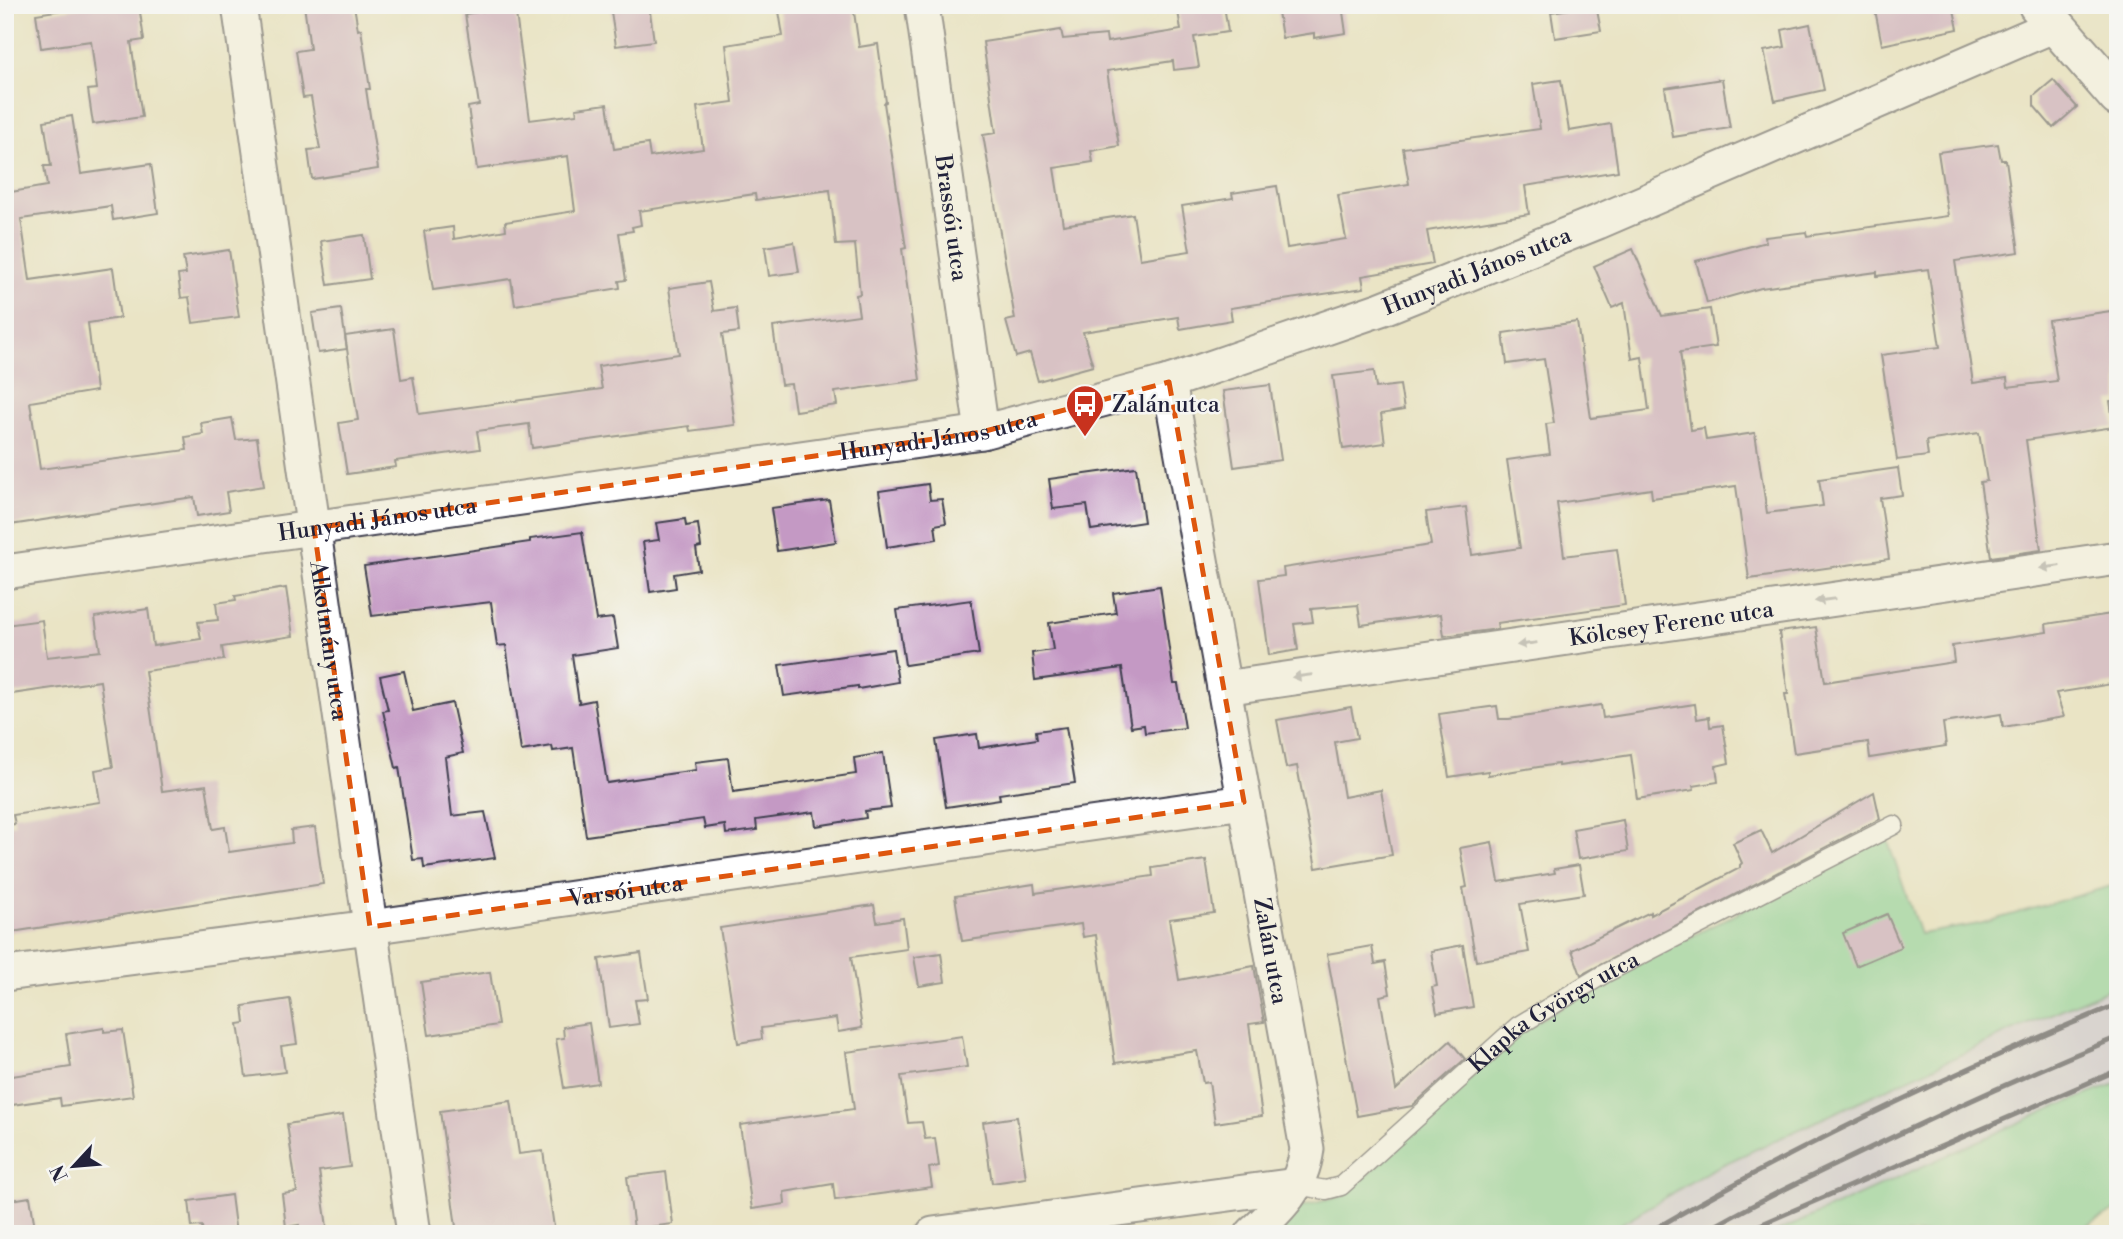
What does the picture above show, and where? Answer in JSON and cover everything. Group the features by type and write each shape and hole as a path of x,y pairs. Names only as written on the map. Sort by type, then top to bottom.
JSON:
{"street":[{"name":"Alkotmány utca","path":"239,5 414,1234"},
{"name":"Brassói utca","path":"922,5 982,432"},
{"name":"Hunyadi János utca","path":"5,572 982,432 1169,382 1381,309 1598,222 2046,15"},
{"path":"2046,15 2118,97"},
{"name":"Zalán utca","path":"1169,382 1307,1149 1305,1167 1296,1185"},
{"name":"Kölcsey Ferenc utca","path":"1224,688 2118,558"},
{"name":"Varsói utca","path":"5,974 370,927 1244,802"},
{"path":"933,1234 1296,1185"},
{"path":"1252,1234 1279,1208 1296,1185"}],"lane":[{"name":"Klapka György utca","path":"1296,1185 1326,1190 1341,1186 1518,1027 1604,974 1894,825"}],"highlighted area":[{"path":"1169,382 1244,802 370,927 314,528 982,432"}],"shaded area":[{"path":"2118,985 2118,1083 2045,1111 1773,1234 1604,1234 1711,1170"}],"green space":[{"path":"1886,836 1920,934 1979,924 2118,884 2118,985 1711,1170 1604,1234 1265,1234 1292,1209 1346,1195 1522,1030 1607,980"},
{"path":"2118,1083 2118,1209 2072,1234 1773,1234 2045,1111"}],"building":[{"path":"94,5 139,5 144,40 131,42 142,117 93,124 88,90 97,89 91,41 41,48 36,14"},
{"path":"304,5 354,5 358,30 361,29 370,89 366,89 378,169 312,179 308,150 320,149 311,97 303,98 296,51 310,49"},
{"path":"610,5 649,5 654,41 616,46"},
{"path":"778,5 853,5 859,47 878,44 906,248 902,249 920,380 835,392 837,405 795,411 791,384 781,385 773,327 859,315 856,295 860,294 855,244 836,245 830,190 756,200 755,194 639,211 641,225 632,227 633,231 619,233 626,280 619,281 620,288 515,305 511,279 433,290 424,231 453,227 454,239 506,230 505,222 575,211 568,156 477,169 468,107 479,105 465,14 515,6 530,120 577,114 576,108 607,104 614,149 648,144 650,157 703,149 697,107 733,102 726,45 783,36"},
{"path":"1177,5 1224,5 1228,32 1194,37 1199,67 1174,70 1173,61 1107,71 1119,146 1091,151 1093,162 1054,168 1063,225 1133,214 1140,259 1190,251 1182,206 1233,198 1232,193 1277,186 1287,248 1346,239 1338,195 1409,184 1403,148 1540,129 1533,84 1561,80 1569,131 1611,124 1618,171 1525,186 1529,214 1427,231 1433,264 1362,276 1364,288 1230,308 1232,320 1180,329 1178,317 1083,332 1093,366 1038,381 1030,353 1016,357 1006,321 1015,319 983,135 996,133 983,42 1061,30 1063,39 1106,35 1107,42 1181,30"},
{"path":"1277,5 1342,5 1346,33 1314,38 1314,33 1282,38"},
{"path":"1596,5 1601,31 1555,38 1551,12"},
{"path":"1874,5 1953,5 1958,29 1882,45"},
{"path":"1810,24 1824,90 1775,101 1764,51 1785,47 1782,30"},
{"path":"1722,79 1730,128 1673,137 1665,88"},
{"path":"2053,80 2077,107 2053,128 2034,106 2034,96"},
{"path":"72,116 81,174 151,164 158,213 113,220 111,206 21,219 30,280 113,268 120,318 88,323 96,391 30,402 40,469 187,450 185,437 203,434 201,423 232,418 236,440 257,438 264,486 226,492 229,511 197,516 194,497 10,525 5,497 5,193 47,186 44,166 51,166 44,121"},
{"path":"1998,144 2001,160 2006,160 2019,252 1955,261 1973,383 2007,378 2008,387 2057,381 2048,320 2118,310 2118,400 2110,401 2114,427 2026,440 2041,550 1991,557 1980,482 1987,481 1979,433 1926,441 1928,456 1897,460 1881,355 1940,347 1928,269 1877,276 1877,272 1761,288 1707,303 1696,261 1766,242 1765,237 1806,232 1807,236 1948,216 1938,152"},
{"path":"364,235 370,279 328,285 321,241"},
{"path":"794,242 799,272 769,276 765,247"},
{"path":"1633,249 1662,316 1710,309 1716,347 1680,352 1691,430 1704,428 1706,440 1755,433 1767,513 1823,506 1819,479 1898,468 1902,495 1880,498 1889,559 1749,579 1736,486 1652,498 1651,489 1557,503 1564,556 1617,549 1625,605 1497,623 1498,629 1444,636 1441,614 1361,625 1358,605 1311,609 1313,622 1294,624 1298,650 1269,655 1259,579 1284,576 1283,568 1431,545 1426,512 1466,507 1472,555 1520,548 1507,460 1550,454 1546,424 1554,423 1544,359 1507,364 1503,333 1577,322 1591,418 1649,410 1642,357 1632,359 1624,303 1612,308 1594,266"},
{"path":"229,250 239,317 193,323 189,297 181,298 178,275 186,274 183,257"},
{"path":"709,282 714,311 736,308 739,332 722,334 735,425 690,431 689,426 532,448 529,424 477,431 480,449 395,461 396,467 347,474 339,423 358,420 345,336 394,329 401,379 413,377 419,414 602,389 598,366 679,354 669,288"},
{"path":"341,309 347,349 318,353 312,313"},
{"path":"1374,371 1376,388 1400,385 1404,410 1381,414 1385,443 1343,449 1333,376"},
{"path":"1270,385 1281,460 1234,467 1223,391"},
{"path":"1136,467 1144,522 1091,530 1087,505 1053,509 1049,479"},
{"path":"928,484 930,500 942,499 946,523 935,525 937,539 887,547 879,491"},
{"path":"829,500 836,542 777,551 771,508"},
{"path":"685,519 686,526 698,524 701,547 696,548 699,570 674,574 676,588 650,592 643,542 659,540 656,523"},
{"path":"582,532 596,620 613,618 618,648 572,655 579,703 594,700 607,783 696,770 695,762 728,758 733,792 856,774 854,758 883,753 891,808 865,811 866,818 816,826 814,812 756,820 757,830 726,834 725,825 705,828 703,819 586,836 573,748 553,751 552,746 521,751 506,645 497,646 491,602 372,616 364,566"},
{"path":"1160,586 1174,684 1178,684 1185,728 1145,733 1144,725 1131,727 1122,668 1035,680 1032,653 1053,650 1049,623 1116,613 1113,593"},
{"path":"286,588 293,636 222,647 224,660 145,671 162,791 206,785 213,829 225,827 229,852 292,843 291,830 315,827 323,884 5,933 5,825 15,824 13,815 100,802 95,770 113,767 100,681 5,695 5,625 42,620 47,657 100,651 95,617 148,609 153,646 201,639 198,622 218,620 216,603 236,600 235,596"},
{"path":"971,600 979,654 905,665 897,610"},
{"path":"2118,613 2118,683 2056,693 2064,717 2003,727 2001,714 1943,723 1946,746 1870,758 1868,742 1794,753 1779,632 1816,627 1825,682 1954,662 1952,646 2047,632 2046,624"},
{"path":"893,649 898,682 784,696 779,665"},
{"path":"404,671 413,711 452,703 463,753 445,757 452,816 485,812 495,858 424,868 423,859 413,860 399,767 396,768 383,711 388,710 380,676"},
{"path":"1695,704 1697,719 1709,717 1710,727 1723,725 1729,763 1716,766 1718,782 1693,786 1694,790 1637,799 1631,755 1488,775 1488,771 1449,777 1439,714 1497,706 1499,719 1509,719 1601,705 1603,718"},
{"path":"1351,707 1357,738 1335,742 1344,797 1381,790 1392,855 1316,868 1297,766 1286,768 1277,720"},
{"path":"1066,727 1075,783 999,794 1000,799 946,807 936,740 977,734 979,748 1037,739 1036,731"},
{"path":"1874,792 1880,819 1581,975 1572,950 1650,912 1650,915 1740,868 1742,863 1733,843 1761,830 1772,853"},
{"path":"1623,820 1628,851 1578,859 1573,829"},
{"path":"1492,842 1499,882 1555,873 1554,869 1579,865 1584,894 1520,904 1529,952 1476,961 1463,888 1467,887 1460,848"},
{"path":"1206,860 1214,913 1169,919 1179,980 1254,966 1264,1022 1249,1024 1262,1116 1215,1123 1209,1082 1203,1083 1197,1051 1115,1063 1096,935 1083,937 1081,924 962,941 955,896 1034,884 1035,893 1153,876 1152,868"},
{"path":"874,905 877,922 903,918 907,949 851,957 862,1028 838,1032 836,1018 761,1028 762,1039 738,1043 720,928"},
{"path":"1887,914 1901,947 1856,966 1843,933"},
{"path":"1463,945 1473,1007 1437,1013 1432,987 1437,986 1431,951"},
{"path":"1372,946 1375,964 1385,962 1390,994 1380,996 1396,1090 1450,1041 1465,1059 1412,1106 1357,1116 1327,954"},
{"path":"641,953 648,999 635,1000 639,1024 609,1028 599,959"},
{"path":"941,953 945,982 919,986 914,957"},
{"path":"490,972 498,1025 429,1035 421,982"},
{"path":"290,999 297,1044 281,1046 285,1072 246,1077 238,1024 245,1023 243,1006"},
{"path":"589,1023 598,1083 564,1088 556,1039 564,1038 563,1027"},
{"path":"104,1028 104,1032 123,1030 133,1096 61,1106 60,1098 5,1106 5,1077 71,1067 66,1034"},
{"path":"962,1036 967,1067 901,1076 908,1123 922,1122 925,1139 935,1138 939,1166 929,1168 932,1187 835,1200 833,1184 784,1192 785,1204 752,1209 740,1125 854,1109 846,1052"},
{"path":"511,1101 519,1154 543,1151 555,1234 457,1234 440,1111"},
{"path":"343,1115 350,1167 319,1171 328,1234 301,1234 299,1225 286,1227 282,1194 297,1192 287,1124"},
{"path":"1017,1117 1026,1178 992,1183 983,1122"},
{"path":"666,1172 673,1224 634,1229 627,1177"},
{"path":"231,1195 236,1234 203,1234 202,1226 192,1227 189,1201"},
{"path":"30,1197 35,1228 5,1232 5,1201"}],"railway":[{"path":"1646,1234 1761,1170 1878,1111 2118,1004"},
{"path":"1701,1234 1774,1194 1915,1126 2118,1037"},
{"path":"1739,1234 2118,1070"}],"place":[{"name":"Zalán utca","path":"1085,438"}]}
